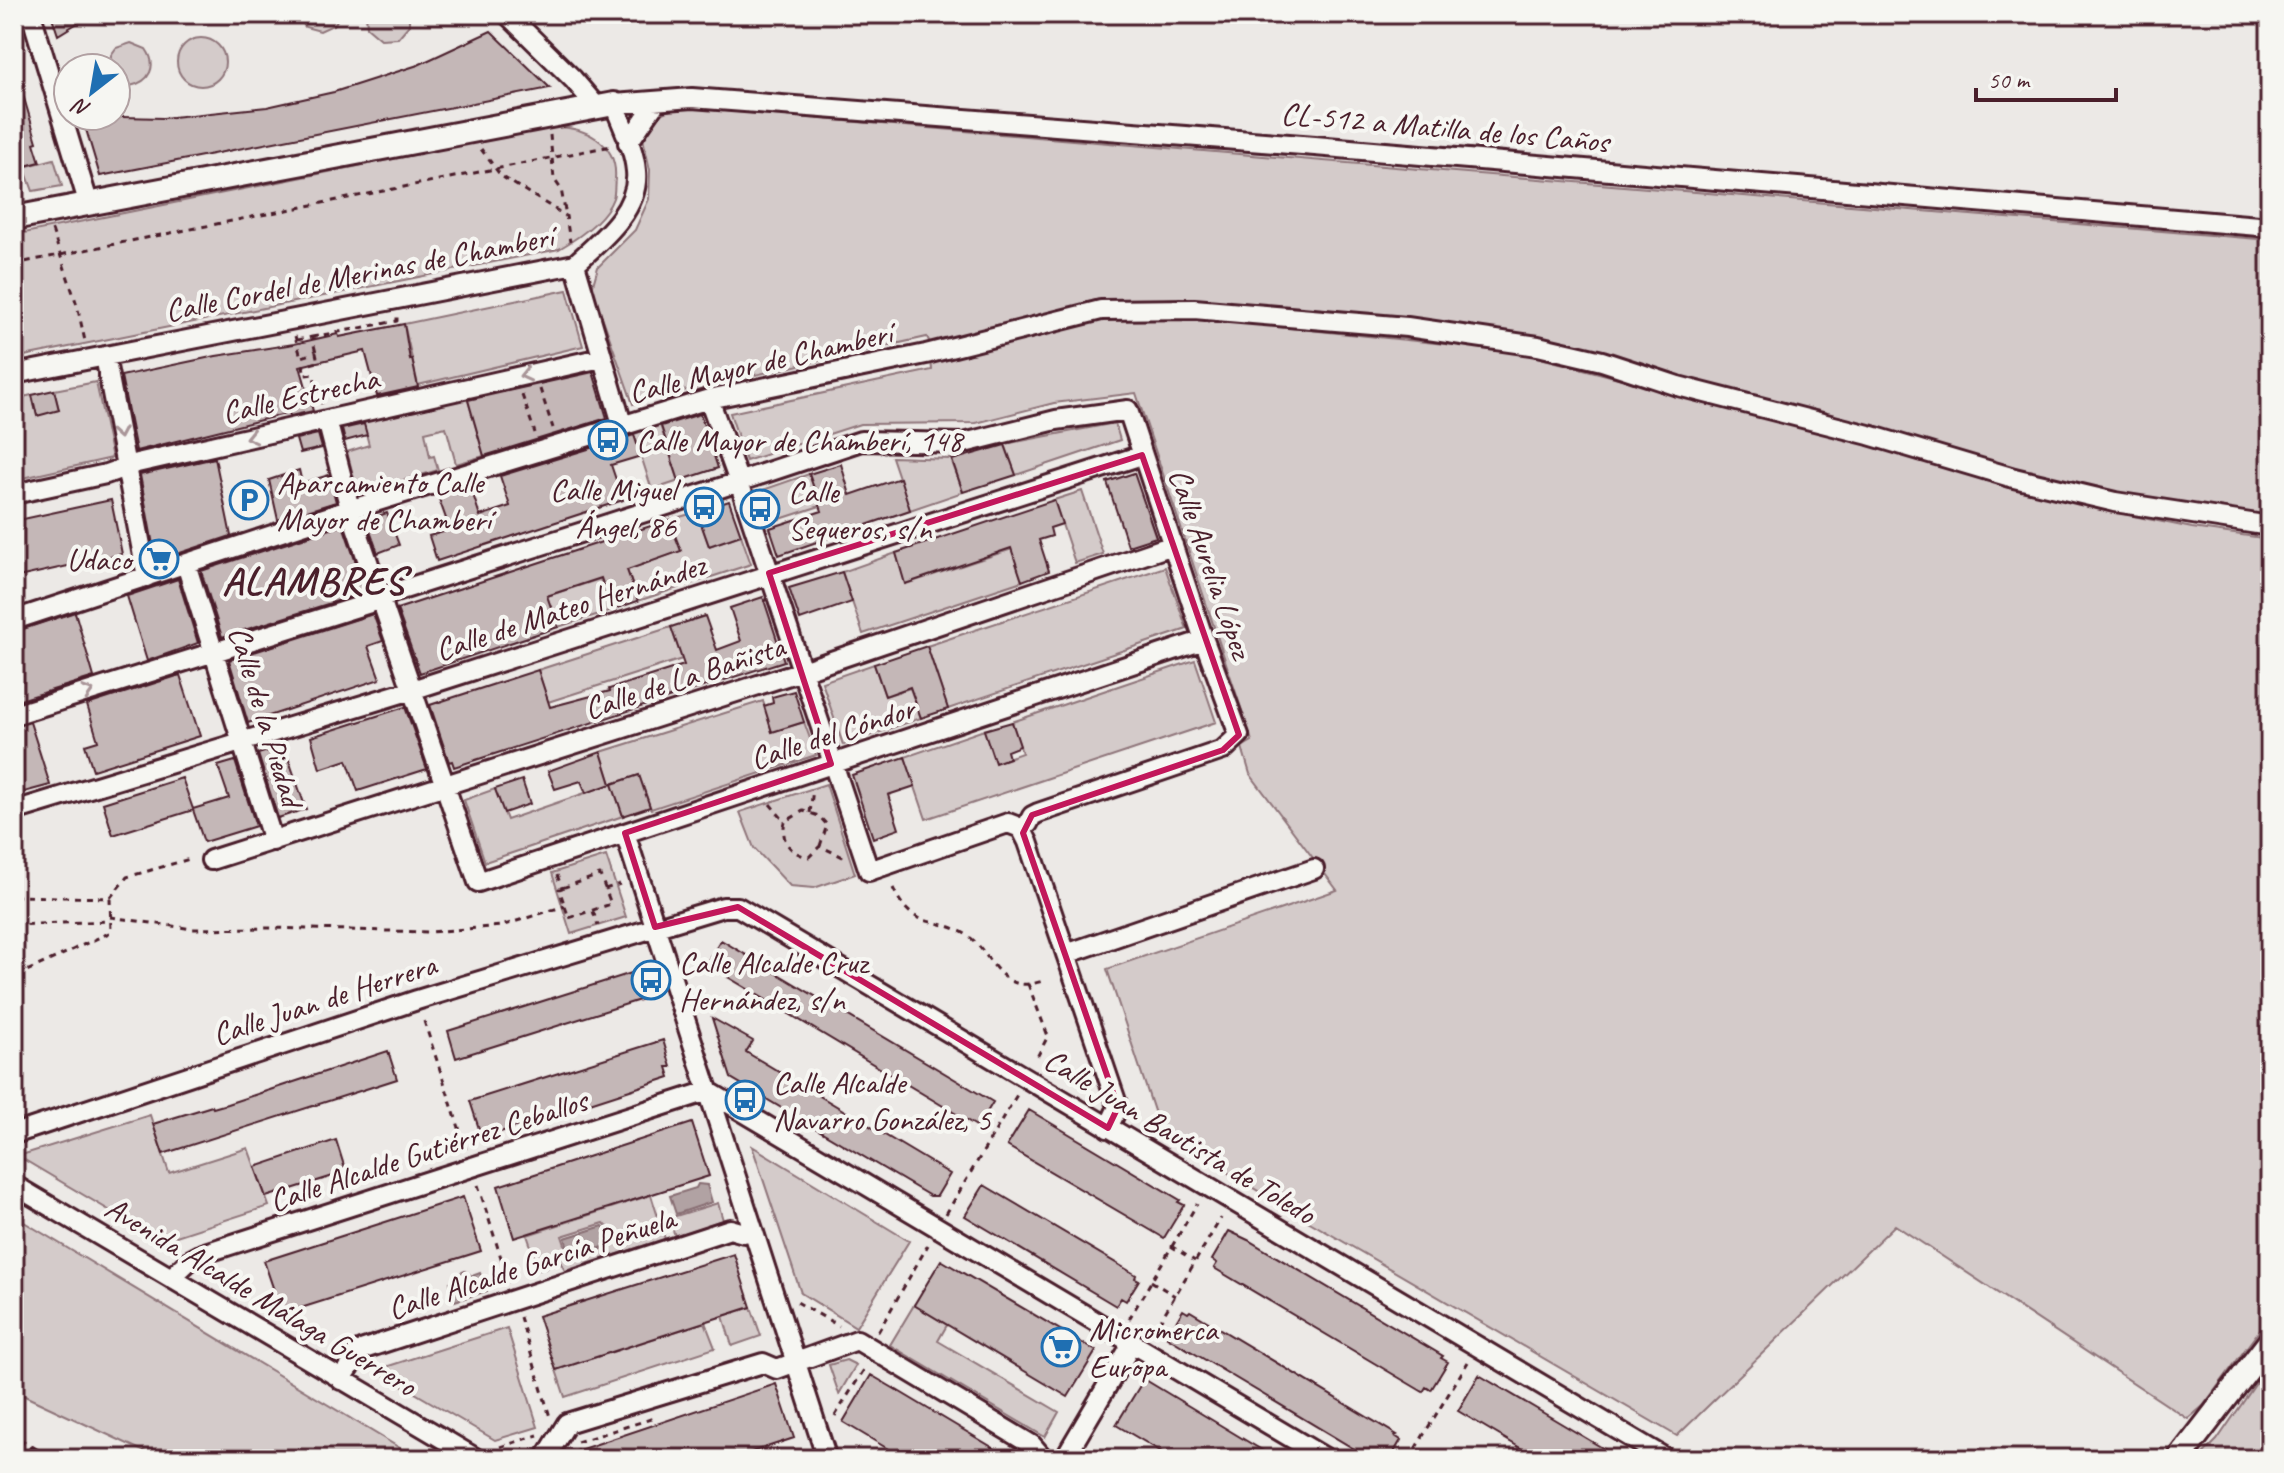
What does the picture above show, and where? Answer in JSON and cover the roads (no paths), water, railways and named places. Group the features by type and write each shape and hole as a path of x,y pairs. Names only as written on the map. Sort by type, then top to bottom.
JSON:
{"main road":[{"path":"14,218 605,105"},
{"path":"2179,1459 2270,1341"},
{"path":"2165,1459 2200,1432"}],"street":[{"path":"31,14 89,205"},
{"path":"507,14 573,79 605,105"},
{"name":"CL-512 a Matilla de los Caños","path":"605,105 692,98 926,115 2270,227"},
{"path":"619,145 657,101"},
{"name":"Calle Cordel de Merinas de Chamberí","path":"14,374 573,255 617,224 630,199 636,173 619,145 605,105"},
{"path":"573,255 622,424"},
{"name":"Calle Mayor de Chamberí","path":"14,620 350,509 709,399 926,354 1101,310 1194,309 1407,327 1538,346 1869,435 2014,478 2115,502 2270,526"},
{"path":"105,356 147,577"},
{"name":"Calle Estrecha","path":"14,494 325,414 601,358"},
{"path":"709,399 869,871 1008,823 1021,828 1118,1107 1108,1128"},
{"name":"Calle Aurelia López","path":"739,482 861,441 964,443 1056,420 1128,410 1204,640 1239,735 1223,750 1032,816 1028,824 1021,828"},
{"path":"325,414 350,509 447,786"},
{"name":"Calle de Mateo Hernández","path":"14,811 412,690 1142,455"},
{"path":"14,715 215,653 739,482"},
{"name":"Calle de La Bañista","path":"204,859 273,841 802,671 1173,545"},
{"name":"Calle de la Piedad","path":"186,564 273,841"},
{"name":"Calle del Cóndor","path":"447,786 478,882 1204,640"},
{"path":"625,833 827,1459"},
{"path":"1066,954 1314,869"},
{"name":"Calle Juan Bautista de Toledo","path":"655,927 723,907 738,907 1667,1459"},
{"name":"Calle Juan de Herrera","path":"14,1134 417,1000 655,927"},
{"path":"708,1091 1327,1459"},
{"name":"Calle Alcalde Gutiérrez Ceballos","path":"172,1277 202,1254 708,1091"},
{"name":"Avenida Alcalde Málaga Guerrero","path":"14,1185 477,1459"},
{"name":"Calle Alcalde García Peñuela","path":"341,1380 361,1350 730,1229 744,1233 753,1230"},
{"path":"545,1459 567,1423 763,1363 777,1369 868,1339 1032,1445 1044,1459"},
{"path":"1064,1459 1133,1342"}],"railway":[{"path":"14,1437 50,1459"}],"place":[{"name":"Calle Mayor de Chamberí, 148","path":"608,440"},
{"name":"Aparcamiento Calle Mayor de Chamberí","path":"249,500"},
{"name":"Calle Miguel Ángel, 86","path":"704,507"},
{"name":"Calle Sequeros, s/n","path":"760,509"},
{"name":"Udaco","path":"159,559"},
{"name":"Calle Alcalde Cruz Hernández, s/n","path":"651,980"},
{"name":"Calle Alcalde Navarro González, 5","path":"745,1100"},
{"name":"Micromerca Europa","path":"1061,1347"}],"district":[{"name":"ALAMBRES","path":"314,580"}]}
